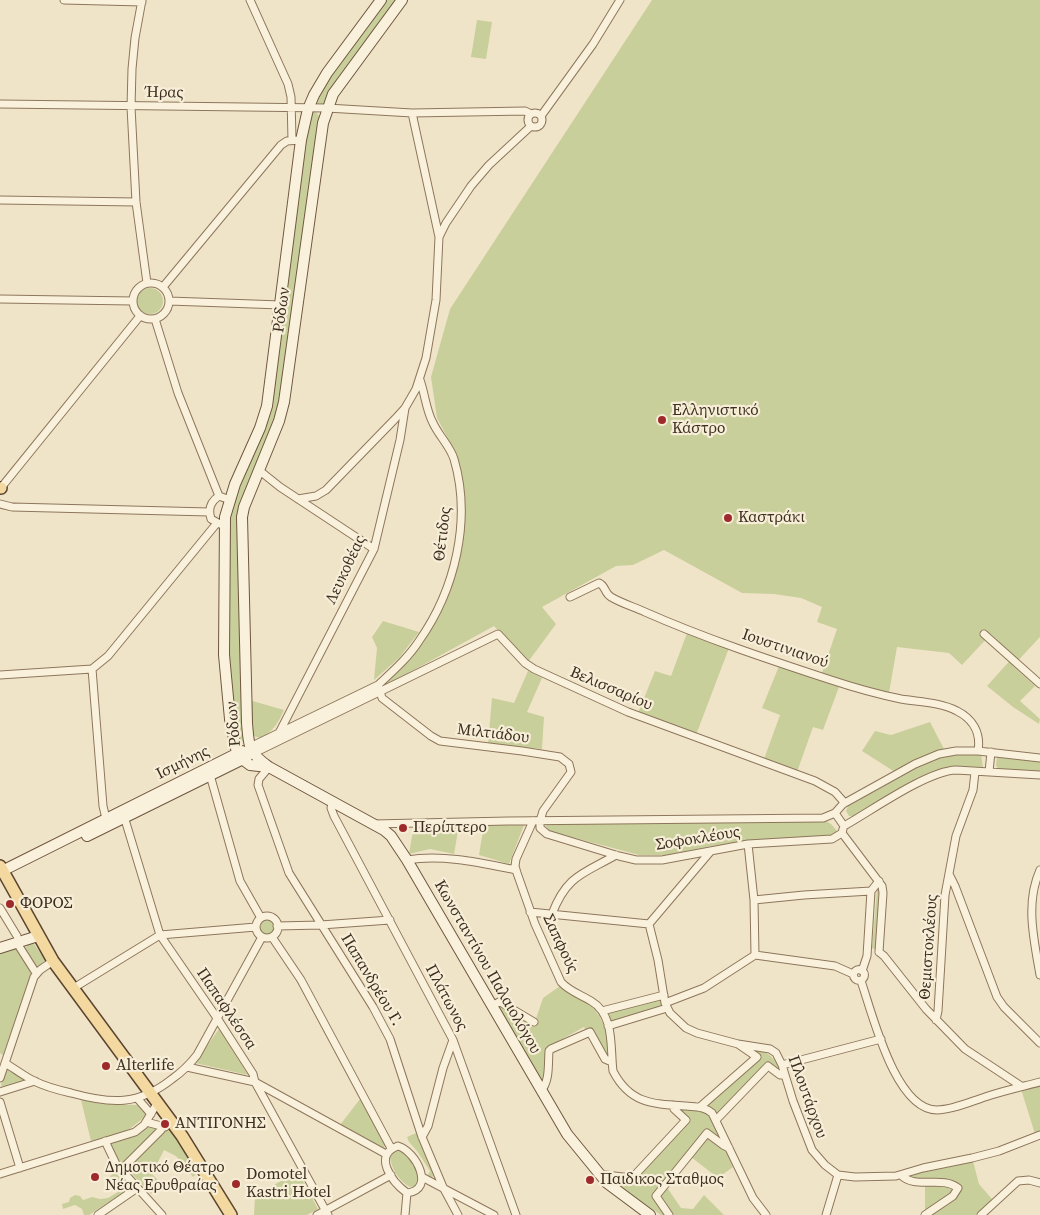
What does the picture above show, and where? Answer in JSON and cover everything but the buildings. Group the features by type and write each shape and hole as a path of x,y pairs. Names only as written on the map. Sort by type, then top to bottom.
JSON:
{"main road":[{"path":"2,871 53,961 182,1136 231,1215"}],"street":[{"path":"64,0 142,1 135,38 132,69 132,107 136,202 147,283"},
{"path":"163,287 281,145 296,140 288,84 250,0"},
{"name":"Ρόδων","path":"269,767 256,767 240,756 230,719 224,655 221,524 267,406 280,306 296,140 308,109 327,73 381,0"},
{"name":"Ρόδων","path":"269,767 251,750 247,723 242,517 244,506 260,471 279,421 284,402 322,123 333,94 402,0"},
{"path":"439,237 446,223 471,186 489,165 530,120 536,127 540,125 541,116 593,44 620,0"},
{"name":"Ήρας","path":"0,104 327,108 412,113 525,112 530,120 538,114 541,116"},
{"path":"298,500 316,496 326,490 405,408 420,380 426,358 436,300 439,237 412,113"},
{"path":"0,200 136,202"},
{"path":"147,283 155,283 163,287 168,293 168,309 162,316 155,319 147,319 140,316 133,306 134,293 147,283"},
{"path":"0,299 133,301"},
{"path":"169,301 280,306"},
{"path":"0,488 140,316"},
{"path":"155,319 178,393 219,496 230,500"},
{"name":"Θέτιδος","path":"379,689 385,678 410,653 434,617 450,580 458,541 461,510 457,471 451,452 433,423 420,380"},
{"name":"Λευκοθέας","path":"280,732 374,549 400,440 405,408"},
{"path":"260,471 298,500 374,549"},
{"path":"0,675 92,669 108,656 221,524 211,519 209,512 211,505 219,496"},
{"path":"0,504 12,507 209,512"},
{"name":"Ιουστινιανού","path":"570,597 599,583 604,586 608,595 617,600 666,621 767,658 867,692 947,706 963,714 975,727 979,741 978,751"},
{"name":"Βελισσαρίου","path":"379,689 498,634 534,670 628,712 815,782 838,794 843,800 843,804"},
{"path":"984,634 1040,684"},
{"path":"92,669 102,796 107,822"},
{"name":"Ισμήνης","path":"251,750 280,732 379,689"},
{"name":"Ισμήνης","path":"124,814 251,750 379,689"},
{"name":"Μιλτιάδου","path":"379,689 382,698 390,705 440,741 522,751 563,759 570,766 571,772 536,821"},
{"path":"879,952 883,893 879,882 843,830 835,813 843,804 931,757 956,751 978,751 1040,758"},
{"path":"989,772 992,752"},
{"name":"Ισμήνης","path":"2,871 210,775 240,756"},
{"name":"Κωνσταντίνου Παλαιολόγου","path":"269,767 373,824 391,836 407,860 567,1134 598,1174 618,1193 650,1215"},
{"name":"Παπανδρέου Γ.","path":"269,767 258,781 262,799 289,873 384,1026 397,1056 422,1137 443,1187 458,1215"},
{"name":"Σοφοκλέους","path":"536,821 546,834 616,856 652,860 710,852 748,844 836,838 843,830 937,773 949,770 1040,775"},
{"name":"Θεμιστοκλέους","path":"975,772 972,790 956,836 945,895 936,1020 971,1054 1022,1086"},
{"path":"210,775 240,881 262,918"},
{"name":"Πλάτωνος","path":"332,803 331,808 334,816 453,1040 516,1215"},
{"name":"Σοφοκλέους","path":"373,824 823,818 835,813"},
{"name":"Παπαφλέσσα","path":"124,814 160,935 253,1074 255,1082 327,1212"},
{"path":"407,860 439,858 482,863 516,870 516,859 536,821"},
{"path":"748,844 754,900 755,955"},
{"path":"649,924 710,852"},
{"path":"552,914 560,895 572,880 581,873 616,856"},
{"name":"Σαπφούς","path":"516,870 530,912 562,984 593,1002 602,1011"},
{"path":"1040,870 1035,883 1031,906 1039,951 1040,975"},
{"path":"949,874 997,997 1004,1007 1040,1042"},
{"path":"879,882 871,891 867,956 862,971 864,976 861,981 890,1065 912,1099 933,1110 939,1110 1040,1082"},
{"path":"754,900 804,894 871,891"},
{"path":"0,908 36,973"},
{"path":"530,912 649,924"},
{"path":"262,918 272,918 278,926"},
{"path":"256,927 262,918"},
{"path":"278,926 321,926 390,920"},
{"path":"649,924 658,960 666,1006"},
{"path":"272,937 278,926"},
{"path":"72,989 160,935 256,927"},
{"path":"256,927 262,937 272,937"},
{"path":"0,948 37,933"},
{"path":"0,1174 135,1132 152,1114 155,1098 197,1055 262,937"},
{"path":"272,937 301,980 388,1151"},
{"path":"0,941 17,940"},
{"path":"879,952 936,1020"},
{"path":"867,956 879,952"},
{"path":"608,1026 666,1006 704,988 755,955 834,966 853,974 855,980 861,981"},
{"path":"0,1078 36,973 53,961"},
{"path":"853,974 857,970 862,971"},
{"path":"664,995 602,1011 608,1026 612,1071 635,1096 647,1103 707,1109 716,1120 753,1198 766,1215"},
{"path":"492,1006 499,1002 502,1003 534,1022"},
{"name":"Πλουτάρχου","path":"666,1006 678,1022 697,1033 738,1044 770,1049 776,1053 782,1064 784,1075 815,1154 825,1165 838,1174"},
{"path":"541,1091 546,1086 547,1081 549,1051 590,1032 605,1059 612,1062"},
{"path":"782,1064 881,1039"},
{"path":"422,1137 428,1126 443,1068 453,1040"},
{"path":"700,1107 757,1057 738,1044"},
{"path":"5,1062 49,1088 98,1100 113,1101 155,1098"},
{"path":"716,1120 768,1066 780,1075 784,1075"},
{"path":"187,1067 255,1082 388,1151"},
{"path":"0,1092 35,1081"},
{"path":"137,1098 152,1114"},
{"path":"0,1102 20,1168"},
{"path":"598,1174 633,1177 686,1120 673,1105"},
{"path":"122,1170 163,1129 146,1122"},
{"path":"669,1215 656,1196 707,1133 729,1148"},
{"path":"826,1215 838,1174 855,1177 901,1175 923,1168 999,1151 1040,1135"},
{"path":"105,1141 112,1158 162,1215"},
{"path":"398,1146 406,1148 412,1154 422,1176 417,1189 407,1193 391,1175 385,1159 388,1151 398,1146"},
{"path":"316,1215 327,1212 391,1175"},
{"path":"901,1175 907,1180 942,1183 954,1185 958,1188 953,1196 925,1215"},
{"path":"422,1176 494,1215"},
{"path":"981,1215 1018,1181 1029,1180 1040,1183"},
{"path":"98,1215 137,1188"},
{"path":"406,1215 407,1193"}],"green space":[{"path":"385,0 398,0 342,74 324,105 316,105 317,96"},
{"path":"652,0 1040,0 1040,637 1013,666 1035,686 1020,701 1040,719 1039,724 1013,707 987,686 1014,656 991,634 962,665 949,653 897,647 889,693 869,689 822,673 837,629 817,622 822,607 801,598 774,594 742,593 664,550 633,565 616,566 542,607 556,624 528,662 494,626 383,687 382,683 405,663 422,643 439,614 455,567 462,481 452,446 437,418 431,377 450,309"},
{"path":"477,20 492,22 486,59 471,57"},
{"path":"312,112 316,112 320,121 279,408 267,443 245,495 239,582 244,733 243,741 239,744 228,681 230,517 243,477 269,413 303,146"},
{"path":"150,288 159,292 163,301 159,310 150,314 141,310 137,301 141,292"},
{"path":"383,621 419,632 399,658 374,680 377,648 372,637"},
{"path":"687,633 729,648 696,735 638,713 655,671 671,676"},
{"path":"779,666 839,687 823,730 813,727 797,772 764,759 780,715 762,708"},
{"path":"528,671 542,678 527,712 544,717 542,749 488,744 492,698 514,703"},
{"path":"249,700 284,710 275,726 260,738 250,732"},
{"path":"930,722 944,749 895,772 862,751 875,731 891,735"},
{"path":"981,753 983,768 980,770 956,767 944,768 932,772 854,817 849,816 846,811 848,806 932,759 949,755"},
{"path":"999,755 1040,760 1040,773 999,769 996,766"},
{"path":"826,821 838,832 836,835 711,846 667,855 639,855 549,831 546,826 547,823"},
{"path":"484,824 524,825 509,864 479,855"},
{"path":"414,825 459,825 454,854 430,849 409,854"},
{"path":"877,889 879,891 876,948 874,949 872,948"},
{"path":"264,920 270,920 274,927 270,934 264,934 260,930 260,924"},
{"path":"32,941 45,960 38,968 25,948"},
{"path":"15,947 32,974 4,1056 0,1053 0,951"},
{"path":"560,986 596,1011 605,1027 608,1052 599,1057 584,1027 546,1048 543,1085 497,1007 503,1007 536,1019 543,998"},
{"path":"661,999 664,1007 611,1022 609,1013"},
{"path":"219,1029 248,1075 195,1063"},
{"path":"750,1048 772,1057 780,1071 765,1063 713,1120 733,1167 718,1178 686,1153 662,1183 681,1208 693,1209 704,1195 724,1215 661,1215 608,1180 608,1177 632,1181 637,1178 687,1122 677,1108 707,1106 760,1057"},
{"path":"8,1068 25,1079 24,1082 2,1088 2,1078"},
{"path":"1040,1085 1040,1133 1035,1134 1021,1089"},
{"path":"360,1099 386,1145 383,1149 340,1125"},
{"path":"81,1100 103,1104 139,1105 147,1115 126,1132 91,1141"},
{"path":"148,1124 170,1129 198,1172 193,1177 176,1156 164,1150 151,1173 161,1183 151,1194 114,1155 111,1145 140,1132"},
{"path":"416,1133 436,1175 430,1178 428,1175 430,1171 407,1137"},
{"path":"398,1149 409,1157 417,1169 419,1178 415,1186 410,1187 406,1184 393,1169 390,1154"},
{"path":"973,1161 979,1184 992,1199 976,1215 927,1215 925,1212 925,1179 914,1179 910,1175"},
{"path":"298,1171 318,1209 307,1215 254,1215 255,1196"},
{"path":"115,1172 130,1188 89,1215 84,1215 82,1209 75,1205 63,1209 62,1204 69,1202 70,1198 75,1195 80,1196 83,1200 92,1197 100,1199 108,1198 118,1192 119,1187 110,1176"}],"place":[{"name":"Ελληνιστικό Κάστρο","path":"662,420"},
{"name":"Καστράκι","path":"728,518"},
{"name":"Περίπτερο","path":"403,828"},
{"name":"ΦΟΡΟΣ","path":"10,904"},
{"name":"Alterlife","path":"106,1066"},
{"name":"ΑΝΤΙΓΟΝΗΣ","path":"165,1124"},
{"name":"Δημοτικό Θέατρο Νέας Ερυθραίας","path":"95,1177"},
{"name":"Παιδικος Σταθμος","path":"590,1180"},
{"name":"Domotel Kastri Hotel","path":"236,1184"}]}
